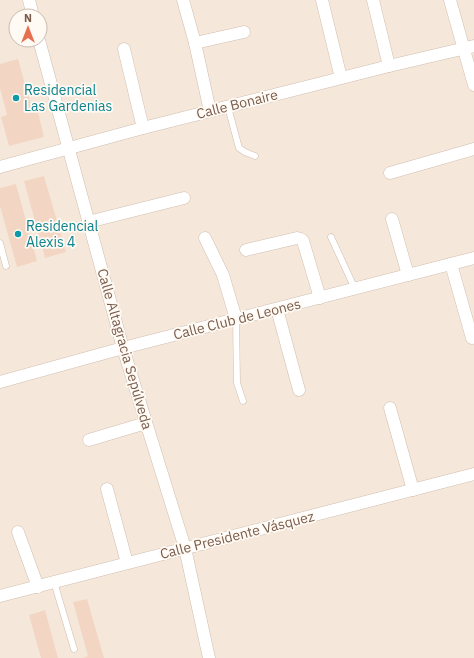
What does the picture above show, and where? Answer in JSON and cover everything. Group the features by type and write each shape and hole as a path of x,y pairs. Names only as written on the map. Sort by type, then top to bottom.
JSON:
{"street":[{"path":"183,0 195,43 210,111"},
{"path":"322,0 341,78"},
{"path":"373,0 389,66"},
{"path":"450,0 469,47 474,85"},
{"path":"195,43 244,32"},
{"name":"Calle Bonaire","path":"0,166 210,111 469,47"},
{"name":"Calle Altagracia Sepúlveda","path":"41,48 123,348 184,548 210,658"},
{"path":"124,50 143,128"},
{"path":"390,173 474,149"},
{"path":"88,222 184,198"},
{"path":"392,219 408,275"},
{"path":"205,238 223,275 236,319"},
{"path":"246,250 297,238 301,239 303,241 320,298"},
{"name":"Calle Club de Leones","path":"0,382 123,348 474,258"},
{"path":"450,264 472,338"},
{"path":"277,309 299,390"},
{"path":"390,408 413,490"},
{"path":"89,440 146,423"},
{"name":"Calle Presidente Vásquez","path":"0,596 474,474"},
{"path":"107,490 127,563"},
{"path":"18,532 38,587"}],"lane":[{"path":"228,107 239,148 255,156"},
{"path":"331,237 355,289"},
{"path":"0,242 6,266"},
{"path":"236,319 237,383 243,401"},
{"path":"54,582 74,649"}],"shaded area":[{"path":"0,0 474,0 474,658 0,658"}],"building":[{"name":"Residencial Las Gardenias","path":"18,59 32,109 37,108 44,137 9,146 1,117 7,115 0,88 0,64"},
{"path":"44,176 66,252 45,258 24,181"},
{"name":"Residencial Alexis 4","path":"16,184 37,261 17,267 0,206 0,188"},
{"path":"87,599 104,658 83,658 88,656 73,602"},
{"path":"45,610 58,658 41,658 29,615"}],"place":[{"name":"Residencial Las Gardenias","path":"16,98"},
{"name":"Residencial Alexis 4","path":"18,234"}]}
